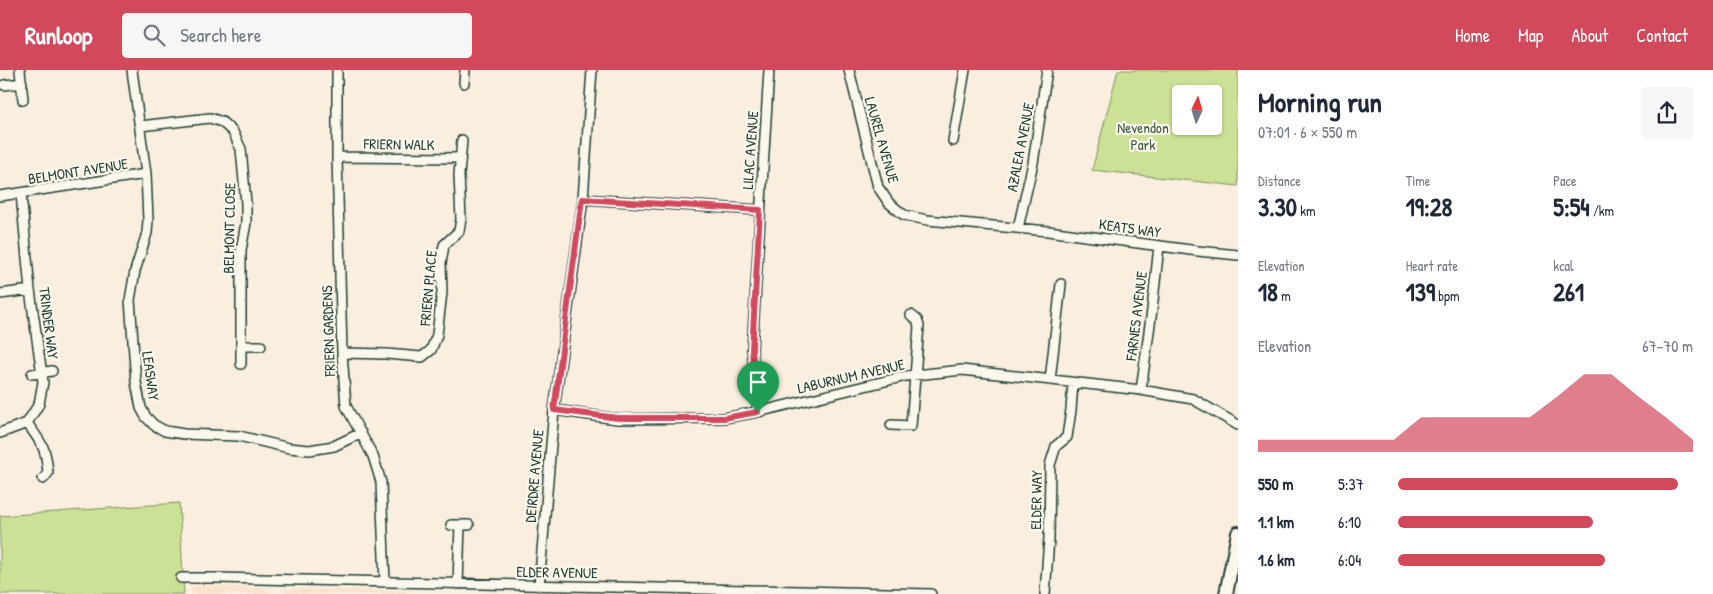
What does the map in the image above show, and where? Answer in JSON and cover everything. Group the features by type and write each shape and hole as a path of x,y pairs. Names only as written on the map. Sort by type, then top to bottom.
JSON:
{"street":[{"path":"20,70 23,100"},
{"name":"BELMONT AVENUE","path":"0,196 146,174 132,70"},
{"name":"FRIERN GARDENS","path":"337,70 337,157 342,353 346,406 373,456 381,482 385,582"},
{"path":"464,83 465,70"},
{"name":"DEIRDRE AVENUE","path":"539,586 554,410 582,199 592,70"},
{"name":"LILAC AVENUE","path":"758,412 752,350 769,70"},
{"name":"LAUREL AVENUE","path":"849,70 878,187 889,203 904,215 927,220 1018,228"},
{"path":"953,141 965,70"},
{"name":"AZALEA AVENUE","path":"1018,228 1033,163 1047,70"},
{"path":"4,85 22,83"},
{"name":"BELMONT CLOSE","path":"140,126 210,118 222,122 233,132 242,149 246,223 241,250 241,364"},
{"name":"FRIERN PLACE","path":"342,353 422,357 431,350 437,335 442,292 441,263 444,245 459,230 461,219 459,175 462,140"},
{"name":"FRIERN WALK","path":"337,157 460,158"},
{"name":"LEASWAY","path":"146,174 147,233 135,271 130,300 136,382 141,408 146,417 154,425 165,431 184,434 239,436 289,448 310,450 334,446 362,433"},
{"name":"TRINDER WAY","path":"21,194 37,373 43,382 39,404 27,423"},
{"path":"582,199 760,210"},
{"name":"KEATS WAY","path":"1018,228 1238,255"},
{"name":"FARNES AVENUE","path":"1141,390 1159,246"},
{"path":"1050,380 1061,284"},
{"path":"0,294 30,290"},
{"name":"LABURNUM AVENUE","path":"891,424 911,426 919,326 917,320 911,315"},
{"path":"241,346 261,346"},
{"name":"LABURNUM AVENUE","path":"554,410 618,418 724,418 758,412 916,375 962,370 1141,390 1193,399 1238,425"},
{"path":"37,373 52,371"},
{"name":"ELDER WAY","path":"1045,594 1049,538 1050,465 1056,446 1067,437 1072,383"},
{"path":"0,433 27,423 42,442 47,454 48,473 43,479"},
{"path":"458,584 460,525"},
{"path":"1226,594 1238,533"},
{"name":"ELDER AVENUE","path":"181,578 687,591 931,594"}],"shaded area":[{"path":"192,586 265,588 271,594 192,594"},
{"path":"287,589 407,591 407,594 283,594"}],"green space":[{"name":"Nevendon Park","path":"1118,70 1238,70 1238,186 1092,170"},
{"path":"179,503 184,594 0,594 0,516"}],"route":[{"path":"582,199 760,210 752,350 758,412 724,418 618,418 554,410 582,199"}]}
